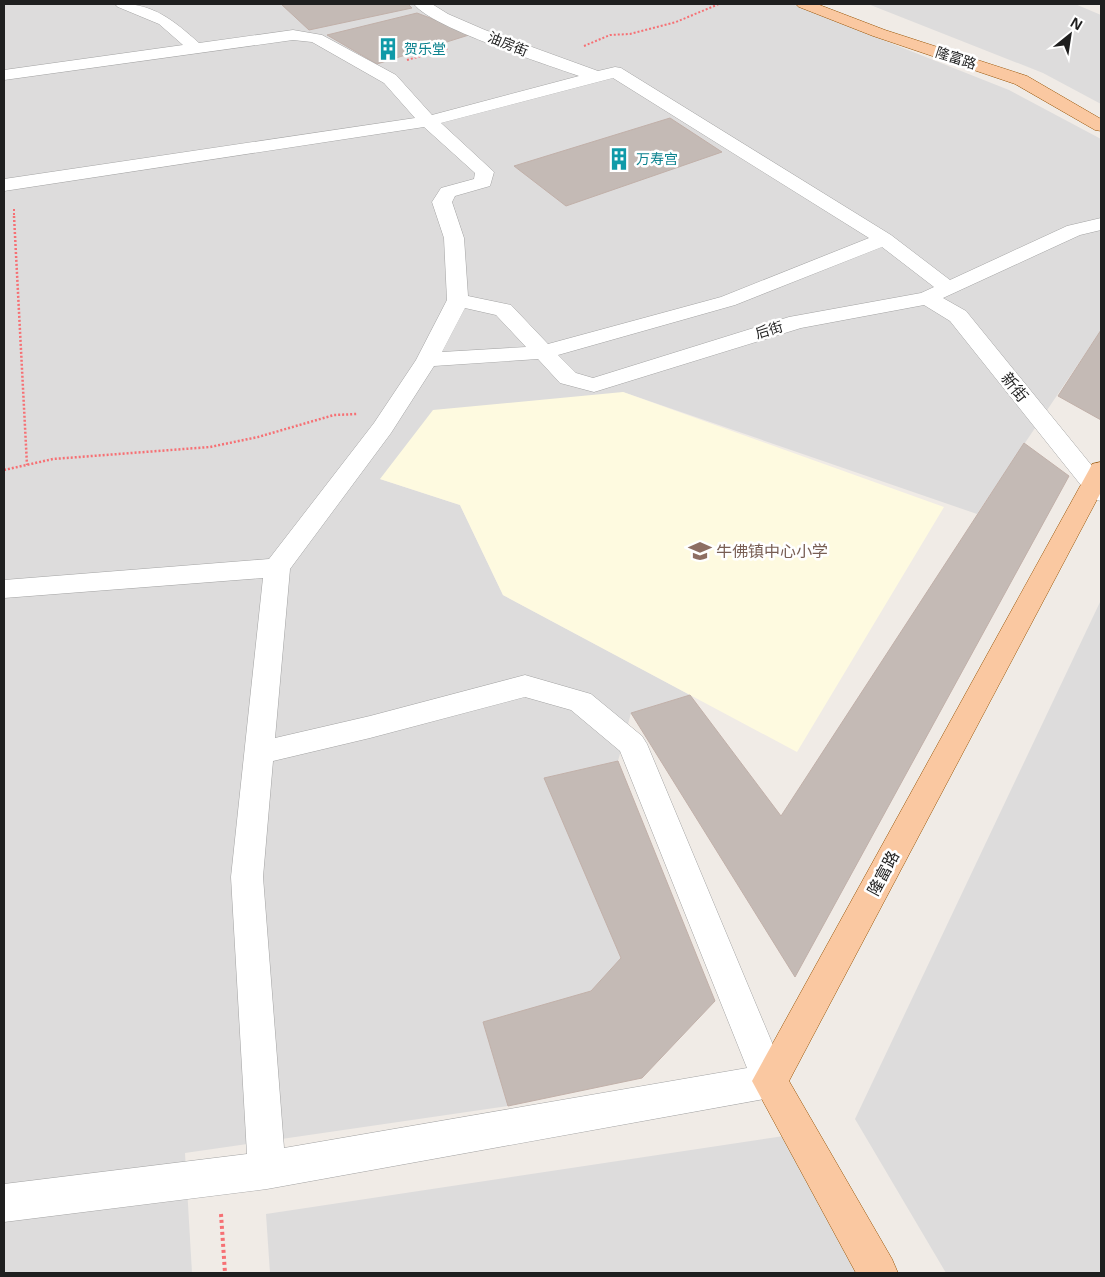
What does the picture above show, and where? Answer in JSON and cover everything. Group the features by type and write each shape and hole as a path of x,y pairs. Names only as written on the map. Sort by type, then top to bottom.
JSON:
{"main road":[{"name":"隆富路","path":"804,4 879,33 1021,80 1101,126"},
{"name":"隆富路","path":"770,1081 1099,483"},
{"path":"770,1081 878,1273"}],"lane":[{"path":"123,4 166,21 195,48"},
{"name":"油房街","path":"422,4 434,14 548,60 598,76"},
{"path":"4,75 293,35 316,38 390,79 428,121 485,172 482,182 448,192 442,202 454,238 458,300 427,360 383,428 277,568 247,878 267,1170"},
{"path":"8,185 428,121 615,72 884,239 948,288"},
{"name":"后街","path":"458,300 503,310 568,378 594,385 797,322 927,298 1074,230 1101,224"},
{"path":"427,360 543,352 728,301 884,239"},
{"name":"新街","path":"927,298 958,316 1099,483"},
{"path":"4,590 277,568"},
{"path":"4,1203 267,1170 770,1081 632,744 581,702 525,686 370,727 259,753"}],"path":[{"path":"548,60 610,35 630,34 676,22 719,4"},
{"path":"373,70 488,36"},
{"path":"8,185 26,465"},
{"path":"4,470 53,459 210,446 258,437 334,415 393,413"},
{"path":"218,1176 226,1273"}],"shaded area":[{"path":"4,4 792,4 1009,90 1101,139 1101,330 977,514 623,392 380,479 460,505 503,595 690,695 631,713 618,761 544,778 621,958 591,991 483,1022 508,1106 185,1153 192,1273 4,1273"},
{"path":"868,4 1075,4 1101,15 1101,104 1043,73"},
{"name":"牛佛镇中心小学","path":"623,392 944,507 797,752 503,595 460,505 380,479 433,410"},
{"path":"1101,600 1101,1273 946,1273 855,1119"},
{"path":"784,1136 858,1273 270,1273 266,1214"}],"building":[{"path":"281,4 408,4 412,8 309,30"},
{"name":"贺乐堂","path":"417,13 472,34 377,64 327,35"},
{"name":"万寿宫","path":"670,118 722,152 566,206 514,166"},
{"path":"1101,330 1101,420 1058,396"},
{"path":"1024,443 1069,476 795,977 631,713 690,695 781,816"},
{"path":"618,761 715,1001 642,1078 508,1106 483,1022 591,991 621,958 544,778"}],"place":[{"name":"贺乐堂","path":"388,49"},
{"name":"万寿宫","path":"619,159"},
{"name":"牛佛镇中心小学","path":"700,551"}]}
